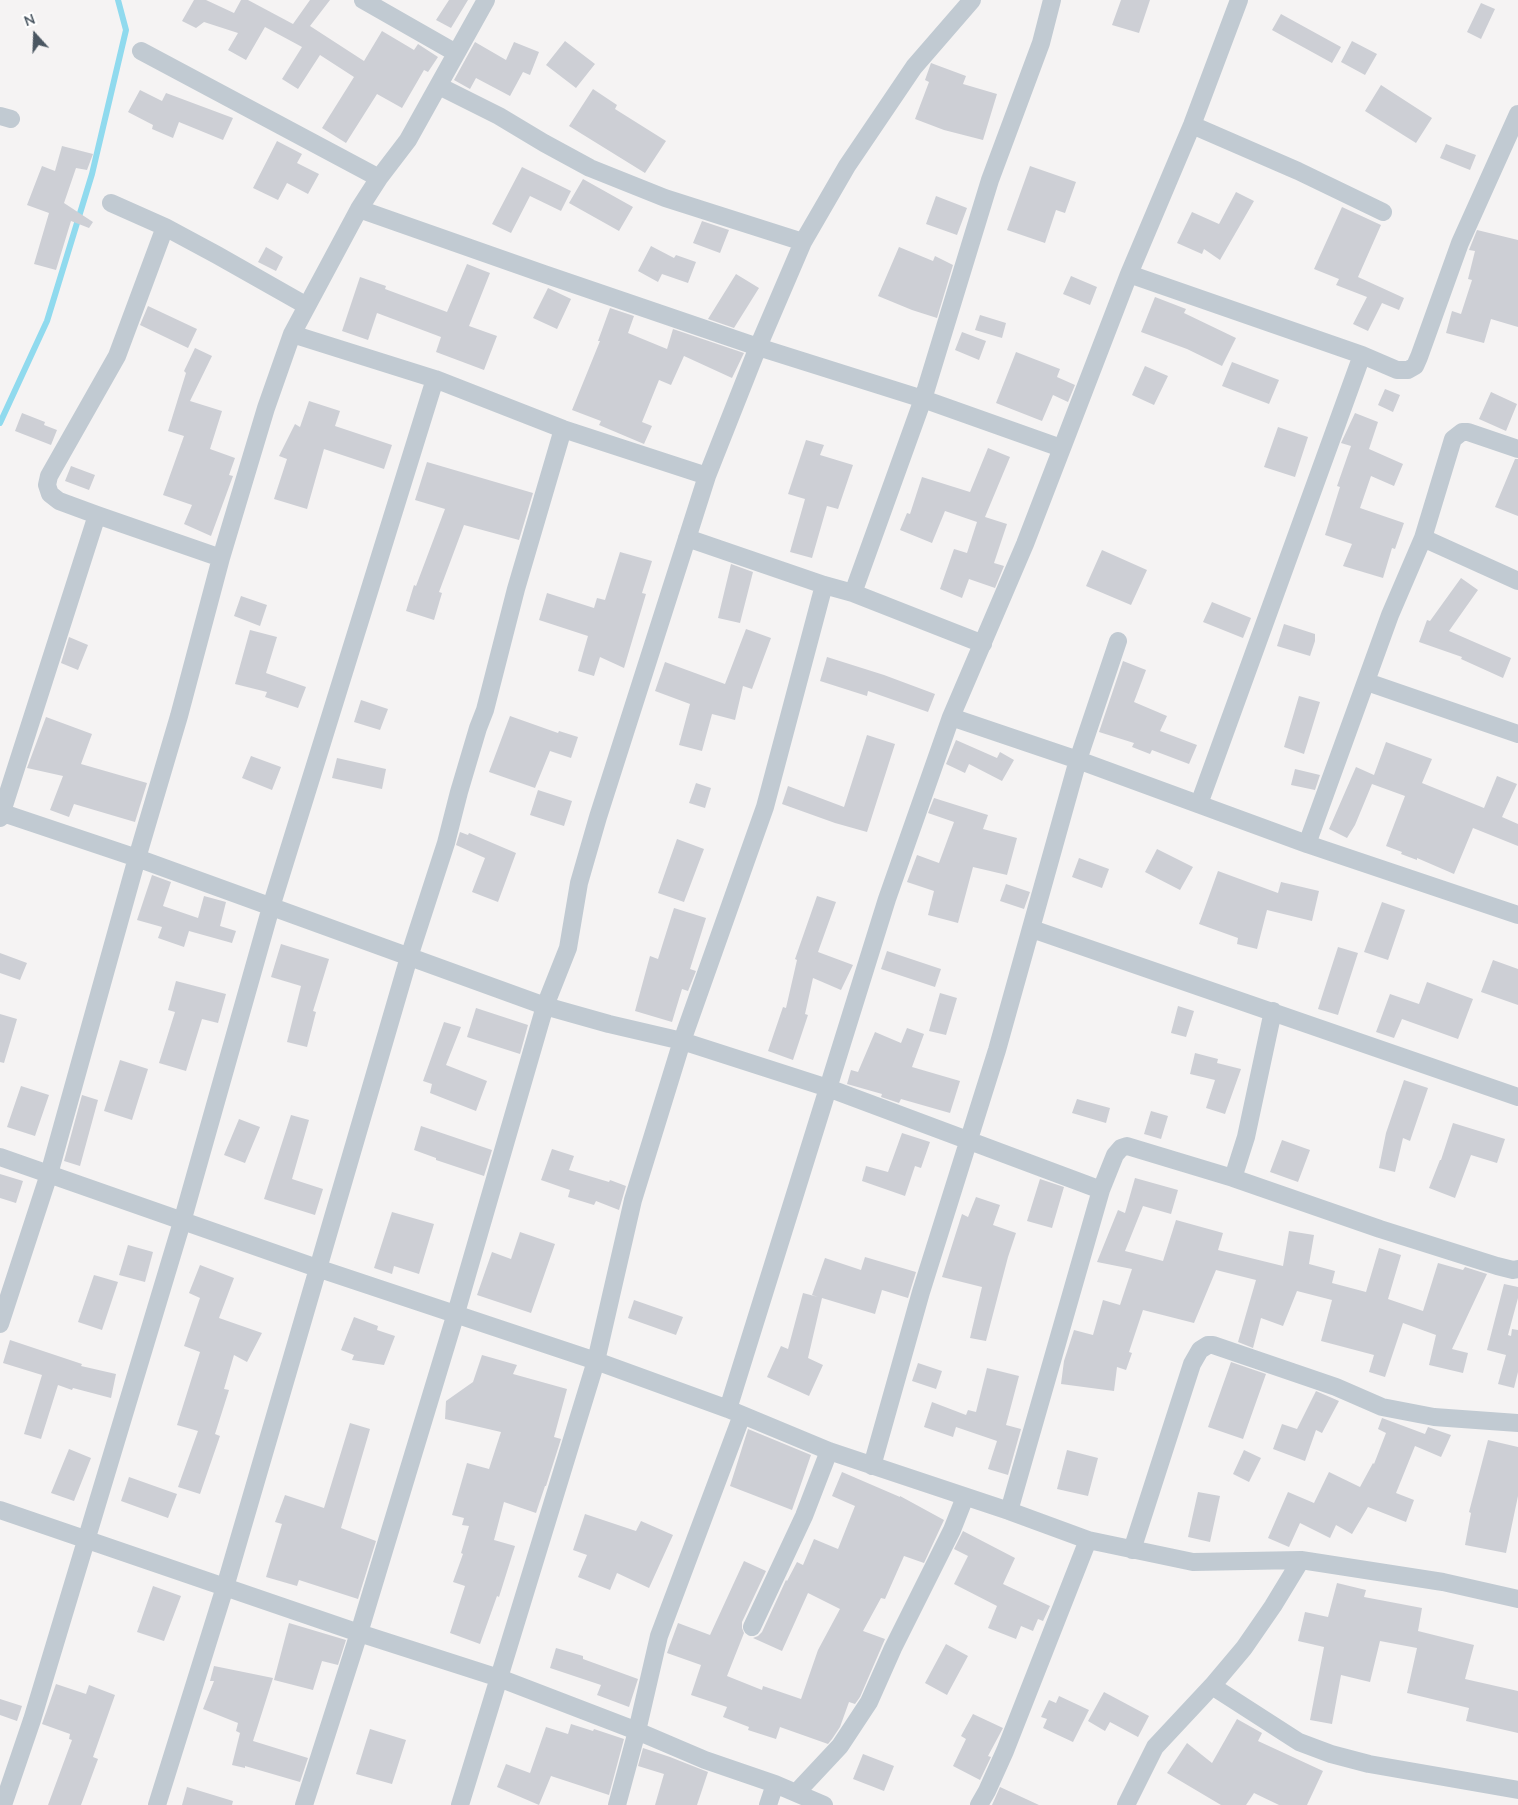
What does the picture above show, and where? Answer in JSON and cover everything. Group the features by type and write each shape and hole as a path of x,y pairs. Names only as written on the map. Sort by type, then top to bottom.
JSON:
{"street":[{"path":"363,0 456,53"},
{"path":"0,1324 49,1174 137,858 179,716 221,558 266,408 292,334 359,209 379,178 408,140 486,0"},
{"path":"304,1805 359,1633 456,1313 545,1006 568,948 579,883 598,817 707,476 758,346 804,242 847,166 914,67 972,0"},
{"path":"853,593 923,399 990,180 1041,43 1052,0"},
{"path":"617,1805 637,1731 659,1636 735,1412 787,1223 887,899 951,717 1025,544 1129,274 1192,125 1239,0"},
{"path":"141,51 379,178"},
{"path":"439,86 499,116 590,168 665,198 804,242"},
{"path":"1129,274 1362,355 1397,370 1408,370 1415,366 1419,357 1460,243 1518,114"},
{"path":"1192,125 1298,171 1383,212"},
{"path":"111,203 165,227 217,254 307,306"},
{"path":"359,209 553,277 923,399 1062,448"},
{"path":"165,227 117,356 49,476 47,485 50,494 59,501 97,516 221,558"},
{"path":"292,334 435,379 564,429 707,476"},
{"path":"1199,804 1362,355"},
{"path":"3,1805 32,1720 182,1222 271,907 435,379"},
{"path":"157,1805 225,1587 409,957 446,843 459,792 485,710 516,589 564,429"},
{"path":"1307,844 1390,615 1423,538 1453,439 1462,432 1468,432 1518,449"},
{"path":"97,516 1,814 137,858 545,1006 609,1024 682,1041 828,1088 1101,1190"},
{"path":"687,538 824,585 853,593 983,644"},
{"path":"1423,538 1518,581"},
{"path":"460,1805 596,1360 633,1200 682,1041 765,807 824,585"},
{"path":"872,1466 921,1292 997,1050 1078,760 1118,641"},
{"path":"1366,682 1518,734"},
{"path":"951,717 1078,760 1307,844 1518,915"},
{"path":"1032,929 1518,1097"},
{"path":"1233,1178 1246,1137 1273,1011"},
{"path":"1009,1511 1101,1190 1115,1155 1121,1148 1127,1146 1233,1178 1380,1230 1497,1266 1518,1270"},
{"path":"0,1157 317,1268 596,1360 735,1412 829,1451 1009,1511 1088,1540 1193,1562 1302,1560 1444,1582 1518,1599"},
{"path":"1132,1550 1192,1364 1200,1350 1208,1345 1213,1345 1336,1387 1382,1407 1434,1417 1518,1423"},
{"path":"752,1628 804,1516 829,1451"},
{"path":"796,1793 840,1746 869,1702 893,1648 952,1530 965,1497"},
{"path":"0,1510 359,1633 500,1678 706,1760 775,1784 824,1805"},
{"path":"979,1805 1005,1751 1088,1540"},
{"path":"1126,1805 1154,1747 1212,1686 1244,1648 1302,1560"},
{"path":"1212,1686 1300,1742 1331,1754 1369,1764 1518,1790"},
{"path":"768,1805 775,1784"}],"building":[{"path":"194,0 206,0 234,13 241,0 248,0 293,24 310,0 330,0 310,26 364,61 382,31 414,50 418,44 438,57 428,72 424,70 402,108 377,94 346,143 322,128 354,77 320,55 298,89 282,79 302,47 265,27 246,60 228,50 238,33 204,22 196,28 182,21"},
{"path":"449,0 468,0 451,28 436,20"},
{"path":"1121,0 1150,0 1139,33 1112,25"},
{"path":"1481,3 1495,9 1481,39 1467,32"},
{"path":"1281,14 1341,47 1332,63 1272,30"},
{"path":"565,41 595,64 576,88 546,65"},
{"path":"1352,41 1377,54 1365,75 1341,62"},
{"path":"475,42 506,60 514,42 539,52 530,75 523,72 510,96 476,78 470,89 454,80"},
{"path":"931,63 966,76 963,84 997,94 983,140 944,130 915,119 929,82 925,80"},
{"path":"1381,85 1432,118 1416,143 1365,111"},
{"path":"593,89 617,105 615,109 666,141 645,173 569,126"},
{"path":"140,90 162,101 166,93 233,118 223,140 179,122 173,138 152,129 153,125 128,112"},
{"path":"277,141 302,154 297,163 319,174 308,194 287,183 278,200 253,188"},
{"path":"1446,144 1476,155 1470,170 1440,158"},
{"path":"62,146 93,154 87,170 76,168 64,203 93,222 89,228 71,221 56,270 34,264 49,213 27,205 42,166 55,171"},
{"path":"1030,166 1076,182 1065,213 1056,210 1045,243 1007,230"},
{"path":"522,167 571,191 561,211 530,196 511,233 492,224"},
{"path":"583,179 633,207 619,231 569,203"},
{"path":"1236,192 1254,201 1220,260 1204,249 1202,254 1177,243 1192,212 1219,224"},
{"path":"936,196 967,208 957,235 926,224"},
{"path":"1342,207 1381,225 1358,277 1404,298 1399,310 1382,303 1368,331 1353,324 1367,297 1336,285 1339,279 1314,269"},
{"path":"702,221 729,230 720,253 693,243"},
{"path":"1477,230 1518,240 1518,327 1491,319 1484,343 1446,333 1452,311 1461,314 1472,280 1468,279 1475,251 1469,250"},
{"path":"651,246 674,258 676,255 696,262 688,283 662,274 658,282 638,271"},
{"path":"266,247 283,257 276,271 258,262"},
{"path":"899,247 933,261 935,256 953,265 937,318 878,296"},
{"path":"467,264 490,273 469,326 497,336 484,370 436,352 441,337 377,313 368,340 342,331 360,277 386,286 385,289 447,312"},
{"path":"736,274 759,288 734,328 708,319"},
{"path":"1071,276 1097,287 1090,305 1063,294"},
{"path":"548,288 571,299 557,329 533,318"},
{"path":"1155,297 1186,309 1184,313 1236,338 1222,366 1187,349 1141,332"},
{"path":"148,306 197,329 188,348 140,325"},
{"path":"610,308 634,316 628,333 667,349 673,329 744,353 732,378 684,356 671,385 659,380 642,422 652,426 644,444 599,425 601,421 572,410 600,341 598,341"},
{"path":"980,315 1006,323 1002,338 975,330"},
{"path":"962,332 986,341 979,360 955,350"},
{"path":"195,348 212,356 190,401 222,411 210,449 235,458 229,475 233,476 211,536 184,524 192,505 163,495 184,436 168,431 186,373 184,371"},
{"path":"1016,352 1060,369 1057,377 1075,385 1068,402 1053,395 1042,421 996,403"},
{"path":"1232,362 1279,380 1269,404 1222,386"},
{"path":"1145,366 1168,376 1154,405 1132,395"},
{"path":"1385,389 1400,395 1393,412 1378,405"},
{"path":"1491,392 1517,404 1506,431 1479,419"},
{"path":"309,401 340,411 335,426 392,445 384,469 324,449 307,509 274,499 287,459 279,456 295,424 300,427"},
{"path":"22,413 45,422 44,425 57,430 51,445 15,431"},
{"path":"1355,413 1378,422 1369,449 1403,464 1394,486 1371,476 1360,508 1404,523 1395,549 1392,548 1383,578 1343,566 1352,544 1325,535 1340,487 1337,486 1351,446 1341,443"},
{"path":"1278,427 1308,437 1295,477 1264,467"},
{"path":"806,440 824,445 820,455 853,465 838,509 827,506 812,558 790,552 805,499 788,494"},
{"path":"988,448 1010,457 985,517 1007,524 994,563 1004,566 995,588 969,579 962,598 940,589 954,549 967,553 977,522 945,511 932,543 900,530 907,513 910,514 922,477 970,492"},
{"path":"1515,459 1518,459 1518,516 1495,507"},
{"path":"427,462 533,493 519,540 464,525 439,592 442,593 434,620 406,611 414,585 416,586 445,509 415,500"},
{"path":"71,466 95,475 89,490 65,481"},
{"path":"1102,550 1147,570 1131,605 1086,586"},
{"path":"620,552 652,561 642,593 646,594 624,668 600,657 594,676 578,671 588,636 539,620 547,593 594,608 597,598 605,600"},
{"path":"731,564 753,572 740,623 718,618"},
{"path":"1461,578 1478,590 1449,631 1511,658 1503,678 1461,659 1462,657 1419,642 1427,620 1430,621"},
{"path":"241,596 267,605 260,626 234,616"},
{"path":"1212,602 1251,618 1243,638 1203,622"},
{"path":"1284,624 1315,634 1315,641 1310,656 1277,646"},
{"path":"746,629 771,638 752,689 743,686 735,720 712,714 702,751 679,745 690,704 655,691 665,662 725,684"},
{"path":"250,630 277,637 266,673 306,687 298,708 265,697 267,692 235,684"},
{"path":"69,637 88,645 78,670 61,663"},
{"path":"827,657 935,694 928,712 868,691 867,696 820,681"},
{"path":"1123,661 1146,670 1134,702 1167,716 1160,731 1197,745 1189,764 1152,750 1150,754 1132,747 1134,743 1099,732"},
{"path":"1299,696 1320,702 1304,754 1284,747"},
{"path":"361,700 388,709 380,730 354,722"},
{"path":"510,716 558,733 559,731 578,737 571,758 550,751 535,788 489,772"},
{"path":"46,717 92,734 81,764 147,783 135,822 74,804 69,817 50,810 63,776 27,768"},
{"path":"867,735 895,744 867,832 782,804 788,786 844,807"},
{"path":"956,740 997,758 1000,752 1014,760 1002,781 969,764 965,773 946,764"},
{"path":"1386,742 1432,759 1422,783 1484,808 1497,776 1517,784 1502,817 1518,824 1518,846 1473,828 1454,874 1417,858 1417,860 1401,854 1402,852 1386,846 1405,796 1372,784 1355,825 1347,838 1329,829 1356,767 1374,775"},
{"path":"251,756 281,767 272,790 242,778"},
{"path":"337,758 386,769 382,789 332,778"},
{"path":"1295,769 1320,775 1315,790 1291,785"},
{"path":"696,783 711,788 705,808 689,803"},
{"path":"538,790 572,801 564,826 530,815"},
{"path":"934,798 988,815 983,829 1017,838 1007,875 973,867 958,923 928,915 934,891 907,882 917,855 939,863 954,822 928,813"},
{"path":"460,832 468,835 469,833 516,853 498,902 472,892 485,858 456,845"},
{"path":"677,839 704,849 684,902 658,893"},
{"path":"1157,849 1193,867 1180,890 1145,872"},
{"path":"1079,858 1109,869 1102,888 1072,877"},
{"path":"1218,871 1278,893 1281,882 1319,891 1312,921 1267,910 1257,949 1237,944 1238,938 1199,924"},
{"path":"152,875 171,882 163,906 198,918 204,896 226,902 220,926 236,931 232,943 189,931 184,947 158,938 162,927 137,920"},
{"path":"1006,884 1030,892 1024,909 1000,901"},
{"path":"817,896 836,902 818,952 853,965 841,990 813,978 805,1014 808,1015 793,1060 768,1051 783,1007 786,1008 797,960 795,959"},
{"path":"1382,902 1405,910 1388,960 1364,952"},
{"path":"674,908 706,918 690,969 696,971 688,991 682,989 672,1022 635,1011 650,956 658,959"},
{"path":"281,944 329,959 313,1011 316,1012 307,1047 287,1042 301,986 271,977"},
{"path":"1338,947 1358,953 1338,1015 1318,1009"},
{"path":"887,951 941,969 935,987 881,969"},
{"path":"0,953 27,963 20,980 0,973"},
{"path":"1493,960 1518,969 1518,1005 1481,992"},
{"path":"176,981 226,994 218,1023 202,1019 186,1071 159,1063 175,1012 168,1010"},
{"path":"1427,982 1473,999 1458,1039 1402,1019 1394,1038 1376,1032 1390,994 1419,1004"},
{"path":"940,993 957,998 946,1035 929,1031"},
{"path":"1178,1006 1194,1011 1186,1037 1171,1033"},
{"path":"476,1008 528,1025 520,1054 467,1037"},
{"path":"0,1014 17,1019 4,1063 0,1062"},
{"path":"444,1022 461,1027 446,1065 487,1081 476,1111 430,1093 432,1084 423,1081"},
{"path":"907,1028 924,1034 912,1067 960,1081 950,1113 901,1099 899,1103 881,1097 882,1094 847,1084 851,1070 858,1072 875,1032 901,1043"},
{"path":"1195,1053 1218,1059 1217,1063 1241,1069 1225,1114 1206,1108 1215,1080 1190,1074"},
{"path":"120,1060 148,1069 132,1120 104,1111"},
{"path":"1404,1080 1428,1088 1410,1141 1403,1138 1395,1172 1379,1168 1386,1133"},
{"path":"21,1086 49,1095 35,1136 7,1127"},
{"path":"82,1095 98,1100 80,1166 64,1161"},
{"path":"1077,1099 1110,1108 1106,1123 1072,1113"},
{"path":"1151,1111 1168,1116 1161,1139 1144,1134"},
{"path":"291,1115 309,1120 292,1179 323,1189 315,1215 264,1199"},
{"path":"239,1119 260,1127 245,1163 224,1155"},
{"path":"1453,1123 1505,1139 1497,1163 1471,1155 1455,1198 1429,1188 1441,1160"},
{"path":"421,1126 492,1150 484,1176 436,1160 436,1158 414,1150"},
{"path":"902,1133 930,1142 921,1168 915,1166 905,1196 862,1181 866,1166 888,1172"},
{"path":"1282,1140 1310,1150 1298,1182 1270,1172"},
{"path":"552,1149 574,1156 569,1170 626,1186 619,1210 596,1201 594,1205 568,1197 570,1190 541,1180"},
{"path":"0,1174 23,1181 16,1203 0,1198"},
{"path":"1135,1178 1178,1190 1171,1214 1143,1206 1125,1251 1163,1261 1176,1220 1223,1233 1218,1250 1283,1266 1289,1231 1314,1235 1309,1264 1335,1271 1332,1283 1366,1292 1379,1248 1401,1255 1388,1299 1423,1311 1438,1263 1463,1270 1465,1267 1487,1274 1452,1349 1468,1353 1463,1373 1429,1365 1436,1335 1403,1323 1385,1377 1369,1372 1374,1355 1321,1341 1332,1300 1297,1291 1283,1326 1261,1318 1253,1348 1238,1342 1256,1280 1216,1270 1194,1323 1143,1310 1129,1352 1132,1353 1126,1370 1117,1367 1114,1391 1061,1384 1064,1361 1074,1330 1093,1335 1103,1300 1120,1305 1132,1269 1097,1262 1118,1210 1125,1213"},
{"path":"1040,1179 1064,1187 1052,1228 1027,1221"},
{"path":"976,1197 1000,1205 993,1225 1016,1233 986,1341 970,1338 982,1287 942,1277 962,1214 968,1217"},
{"path":"392,1212 434,1224 419,1274 394,1266 392,1274 374,1268"},
{"path":"520,1232 555,1244 531,1313 477,1295 492,1252 511,1259"},
{"path":"128,1245 153,1252 145,1282 119,1275"},
{"path":"865,1257 916,1272 908,1298 882,1290 875,1314 822,1298 808,1358 823,1365 809,1396 767,1377 781,1346 788,1349 803,1293 818,1297 812,1295 825,1258 861,1270"},
{"path":"200,1265 234,1278 219,1318 262,1333 247,1362 234,1355 224,1389 229,1390 215,1434 220,1436 200,1494 178,1487 198,1431 177,1425 200,1352 184,1346 200,1298 189,1293"},
{"path":"94,1275 118,1282 102,1330 78,1322"},
{"path":"1504,1284 1518,1287 1518,1298 1508,1335 1511,1336 1512,1329 1518,1330 1518,1372 1514,1388 1498,1384 1506,1355 1487,1350"},
{"path":"634,1300 683,1317 676,1335 628,1318"},
{"path":"354,1317 378,1326 377,1330 395,1336 384,1365 352,1360 354,1355 341,1350"},
{"path":"10,1340 82,1364 81,1366 116,1374 111,1398 73,1388 72,1390 58,1385 41,1439 24,1434 42,1375 3,1363"},
{"path":"482,1355 517,1365 513,1374 567,1389 554,1437 561,1439 536,1513 504,1502 494,1540 515,1546 499,1597 497,1596 480,1644 450,1633 465,1586 453,1582 463,1554 461,1553 469,1526 462,1525 464,1518 452,1515 467,1463 489,1469 501,1432 445,1419 446,1401 473,1382"},
{"path":"1231,1362 1266,1374 1243,1439 1208,1427"},
{"path":"918,1363 942,1371 936,1389 912,1381"},
{"path":"987,1368 1019,1376 1006,1425 1021,1429 1008,1475 988,1469 997,1441 956,1427 953,1437 924,1427 932,1402 966,1415 968,1410 976,1412"},
{"path":"1316,1391 1339,1401 1322,1433 1316,1430 1305,1461 1273,1449 1282,1424 1297,1429"},
{"path":"1382,1418 1425,1434 1428,1427 1451,1435 1441,1457 1415,1446 1396,1493 1414,1500 1406,1522 1368,1507 1352,1534 1336,1525 1330,1538 1300,1523 1289,1547 1268,1538 1288,1492 1314,1503 1329,1472 1360,1487 1374,1464 1386,1433 1378,1429"},
{"path":"350,1423 370,1429 341,1528 376,1541 358,1599 299,1580 297,1586 266,1577 282,1524 275,1522 285,1495 324,1508"},
{"path":"748,1429 811,1455 792,1510 730,1486"},
{"path":"1488,1440 1518,1447 1518,1496 1506,1553 1465,1545 1471,1513 1469,1512"},
{"path":"69,1449 91,1458 74,1501 51,1493"},
{"path":"1067,1450 1098,1458 1088,1496 1057,1489"},
{"path":"1244,1450 1261,1458 1249,1482 1233,1474"},
{"path":"842,1472 900,1496 944,1520 924,1563 904,1556 885,1599 881,1598 863,1631 885,1639 860,1697 855,1704 849,1702 840,1727 832,1739 828,1744 780,1727 776,1739 748,1730 749,1727 723,1717 727,1707 691,1695 701,1665 667,1653 678,1623 710,1635 744,1561 766,1571 742,1622 744,1633 727,1676 762,1690 763,1686 801,1699 818,1650 840,1609 808,1593 782,1651 753,1638 762,1632 786,1580 797,1562 803,1565 814,1539 838,1549 855,1506 832,1496"},
{"path":"129,1477 177,1494 168,1518 121,1501"},
{"path":"1198,1492 1220,1496 1210,1542 1188,1537"},
{"path":"585,1514 636,1531 641,1521 673,1535 649,1588 617,1573 610,1590 578,1577 587,1555 573,1550"},
{"path":"963,1531 1015,1558 1003,1584 1050,1606 1043,1621 1038,1619 1033,1631 1021,1626 1016,1639 988,1628 997,1606 954,1584 968,1556 954,1549"},
{"path":"1337,1583 1366,1590 1364,1597 1422,1608 1418,1631 1474,1645 1465,1679 1518,1691 1518,1733 1466,1721 1469,1708 1407,1693 1417,1648 1380,1641 1370,1682 1341,1675 1332,1724 1310,1720 1324,1647 1298,1641 1305,1612 1328,1617"},
{"path":"153,1586 181,1596 164,1641 137,1632"},
{"path":"289,1623 346,1640 338,1665 322,1661 313,1690 274,1680"},
{"path":"946,1644 968,1656 947,1695 925,1683"},
{"path":"556,1648 583,1656 583,1659 638,1679 629,1707 597,1695 601,1685 550,1668"},
{"path":"214,1666 273,1678 253,1741 308,1758 300,1782 245,1766 245,1768 232,1765 240,1733 236,1731 238,1723 203,1709 214,1681 210,1681"},
{"path":"56,1684 86,1694 89,1685 115,1695 93,1757 98,1759 81,1805 48,1805 72,1740 69,1739 70,1734 42,1724"},
{"path":"1104,1692 1149,1716 1138,1737 1110,1722 1105,1731 1088,1721"},
{"path":"1059,1696 1089,1710 1073,1742 1043,1728 1047,1719 1041,1717 1049,1700 1056,1703"},
{"path":"0,1699 22,1706 17,1721 0,1715"},
{"path":"973,1714 1003,1728 988,1756 991,1757 980,1780 953,1766 966,1739 961,1736"},
{"path":"1237,1719 1262,1733 1258,1741 1323,1771 1307,1805 1279,1805 1254,1793 1246,1805 1221,1805 1167,1773 1187,1743 1212,1763"},
{"path":"571,1724 624,1739 609,1795 551,1776 539,1805 497,1787 506,1764 530,1773 546,1727 568,1734"},
{"path":"370,1729 406,1740 392,1784 356,1774"},
{"path":"643,1748 708,1772 697,1805 655,1805 664,1774 638,1766"},
{"path":"863,1754 894,1766 884,1791 853,1779"},
{"path":"187,1787 233,1801 232,1805 182,1805"},
{"path":"1000,1787 1039,1805 992,1805"}],"waterway":[{"path":"0,423 47,321 92,174 126,30 118,0"}]}
